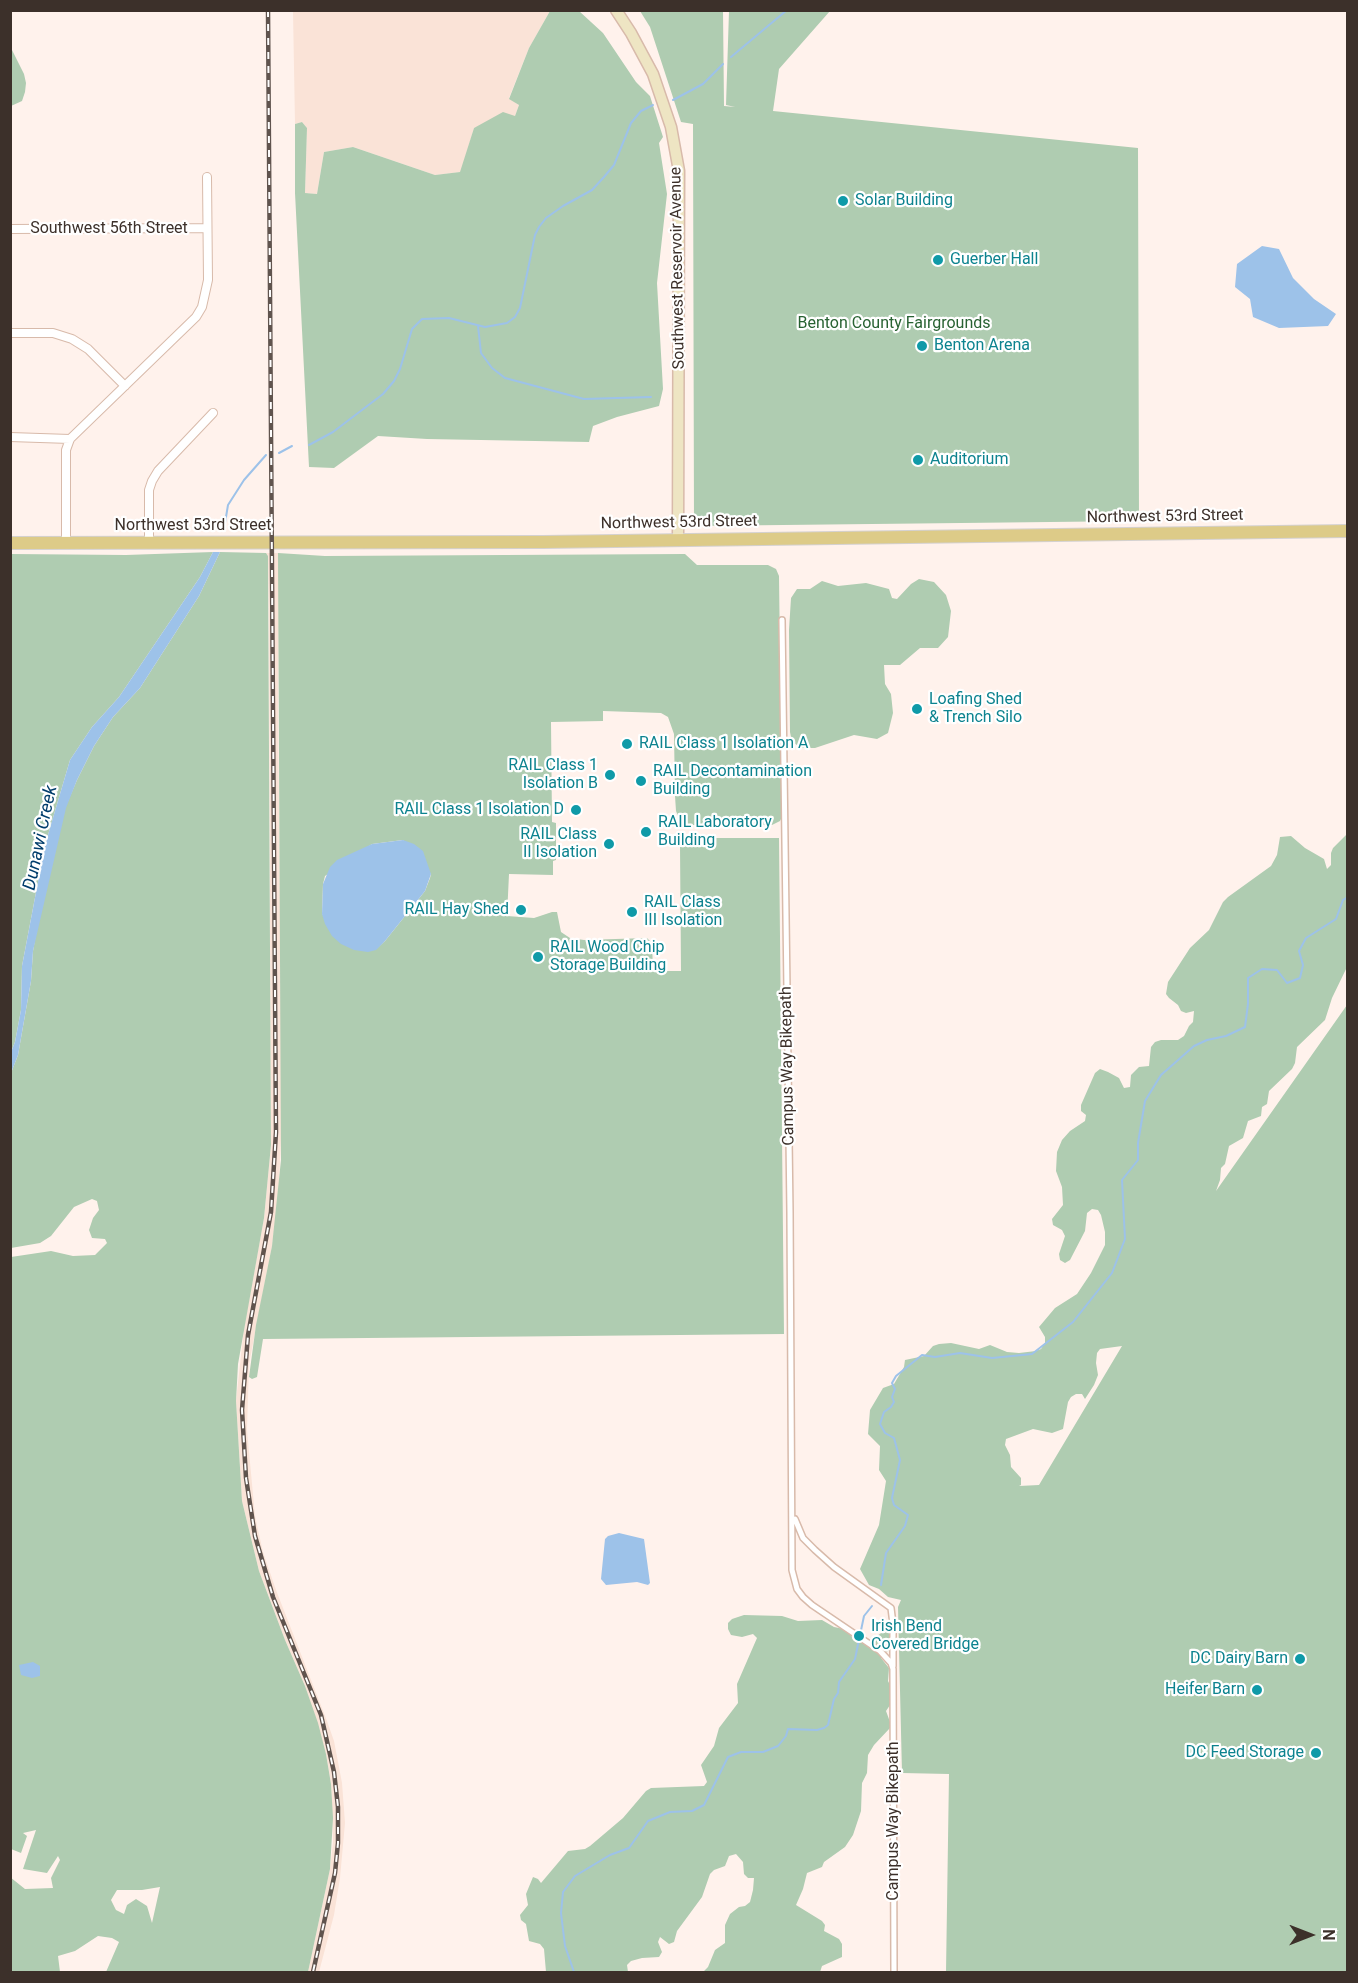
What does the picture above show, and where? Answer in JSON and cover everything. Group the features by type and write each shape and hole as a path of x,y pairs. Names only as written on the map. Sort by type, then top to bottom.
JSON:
{"main road":[{"name":"Southwest Reservoir Avenue","path":"616,10 653,74 671,127 680,171 678,540"},
{"name":"Northwest 53rd Street","path":"10,543 678,540 1347,531"}],"street":[{"path":"66,543 66,450 70,439 196,317 202,307 208,280 207,177"},
{"name":"Southwest 56th Street","path":"10,229 207,228"},
{"path":"10,333 52,333 72,339 88,349 125,386"},
{"path":"149,543 149,490 152,481 158,471 213,413"},
{"path":"10,437 70,439"},
{"name":"Campus Way Bikepath","path":"782,620 792,1570 797,1589 812,1605 870,1643 888,1659 893,1669"},
{"name":"Campus Way Bikepath","path":"793,1512 797,1527 815,1550 834,1567 891,1608 893,1624 894,1972"}],"shaded area":[{"path":"293,11 550,11 529,48 509,98 519,105 515,116 474,128 461,172 435,175 353,147 324,152 317,194 305,193 307,128 302,122 295,124"},
{"path":"266,553 278,553 279,574 282,1119 278,1204 249,1364 247,1430 255,1516 263,1552 334,1741 342,1783 345,1823 340,1878 334,1915 319,1972 308,1972 330,1869 333,1842 331,1784 326,1754 305,1686 259,1571 242,1501 236,1401 244,1328 264,1218 271,1145 269,623 268,556"}],"green space":[{"path":"550,11 579,11 603,33 636,82 650,96 663,137 659,143 667,194 657,283 663,389 659,406 593,426 589,442 378,436 334,468 309,467 295,193 295,124 302,122 307,128 305,193 317,194 324,152 353,147 435,175 460,172 474,128 503,112 515,116 519,105 509,99 529,48"},
{"name":"Benton County Fairgrounds","path":"640,11 723,11 724,106 735,107 726,105 729,11 830,11 779,69 773,111 1138,148 1139,521 694,526 693,124 681,122 650,27"},
{"path":"11,48 26,83 22,101 11,106"},
{"path":"213,552 200,577 119,697 92,727 70,760 45,845 22,966 21,1010 11,1052 10,554 126,555"},
{"path":"220,552 266,553 268,556 271,1145 264,1218 238,1364 236,1401 242,1501 259,1571 305,1686 326,1754 333,1818 330,1869 308,1972 106,1972 119,1942 112,1938 98,1936 75,1951 58,1956 60,1972 11,1972 10,1877 25,1889 53,1888 51,1878 60,1860 58,1856 47,1873 23,1869 36,1830 23,1833 27,1836 21,1853 11,1849 11,1257 51,1251 73,1256 95,1255 107,1243 105,1239 92,1238 89,1230 99,1210 97,1201 92,1199 74,1207 51,1236 40,1243 11,1248 11,1073 18,1055 40,911 65,808 94,746 113,717 140,688 199,596","holes":["160,1887 152,1923 147,1906 136,1899 127,1905 124,1914 116,1910 111,1900 117,1890"]},
{"path":"278,553 325,556 685,554 697,565 768,565 776,569 779,576 782,817 780,821 772,825 684,825 676,811 674,734 668,717 661,713 603,711 603,721 551,722 552,822 556,823 556,860 553,861 553,875 509,874 507,916 534,918 557,912 561,932 570,938 584,940 647,938 652,943 653,971 681,971 680,846 688,838 779,838 784,1334 263,1339 257,1377 252,1379 249,1377 256,1325 272,1246 281,1160","holes":["403,840 431,874 425,891 376,949 322,914 325,876 372,844"]},
{"path":"919,579 934,582 946,595 951,611 948,637 938,648 920,648 900,665 884,665 885,684 891,694 893,713 888,733 877,739 854,735 815,748 802,748 792,742 789,630 791,598 797,589 810,589 822,581 838,586 866,583 889,589 892,598 897,599"},
{"path":"1347,834 1347,967 1332,998 1325,1020 1297,1047 1292,1069 1269,1091 1267,1104 1262,1107 1261,1116 1248,1121 1243,1138 1229,1146 1216,1191 1347,1005 1347,1972 946,1972 949,1774 902,1773 898,1607 901,1600 888,1597 879,1589 869,1585 860,1569 879,1525 886,1481 879,1470 880,1446 868,1434 870,1410 883,1388 894,1384 904,1367 905,1360 924,1356 933,1346 951,1343 979,1349 990,1345 1007,1352 1019,1353 1041,1349 1045,1343 1045,1337 1039,1327 1055,1308 1077,1294 1105,1245 1101,1215 1098,1210 1092,1209 1087,1213 1085,1231 1070,1260 1065,1263 1060,1260 1059,1254 1065,1236 1062,1230 1053,1225 1052,1219 1063,1205 1062,1187 1056,1171 1057,1152 1062,1140 1070,1131 1085,1121 1086,1115 1081,1111 1081,1105 1095,1073 1100,1069 1108,1072 1119,1078 1124,1088 1130,1087 1131,1075 1139,1067 1149,1066 1151,1047 1155,1042 1178,1040 1184,1036 1193,1022 1194,1011 1186,1013 1181,1011 1178,1005 1169,998 1166,994 1168,982 1190,948 1209,930 1223,902 1271,866 1277,855 1280,837 1291,836 1305,848 1324,859 1327,869 1331,865 1333,848","holes":["1122,1346 1039,1485 1019,1486 1021,1478 1011,1467 1010,1455 1005,1445 1006,1439 1033,1429 1052,1433 1063,1429 1071,1397 1082,1394 1085,1399 1094,1385 1098,1375 1097,1353 1100,1349"]},
{"path":"744,1615 782,1616 798,1621 822,1620 834,1627 849,1630 853,1640 858,1643 870,1641 884,1631 889,1632 892,1639 892,1650 881,1653 881,1658 889,1668 888,1681 893,1691 892,1702 886,1711 890,1728 868,1755 867,1773 862,1783 861,1811 853,1835 845,1847 824,1862 822,1867 807,1873 796,1905 822,1921 825,1925 824,1931 839,1939 842,1944 842,1957 822,1966 820,1972 703,1972 708,1967 715,1950 725,1943 725,1925 730,1914 750,1902 754,1878 748,1878 744,1874 743,1862 736,1854 729,1856 725,1866 710,1874 702,1897 677,1931 674,1942 669,1944 660,1937 658,1942 662,1952 659,1957 631,1961 627,1965 628,1972 546,1972 544,1949 540,1944 529,1941 526,1924 521,1920 520,1915 528,1905 526,1894 533,1877 541,1883 568,1851 585,1849 590,1846 623,1818 651,1788 704,1786 707,1782 701,1765 714,1746 719,1728 738,1703 737,1684 757,1638 753,1634 742,1637 731,1635 728,1623"}],"water":[{"path":"1262,246 1279,249 1293,278 1314,299 1336,314 1328,326 1279,328 1253,317 1250,299 1235,287 1237,264"},
{"path":"213,552 220,552 199,596 140,688 113,717 94,746 66,808 33,951 31,981 18,1055 11,1073 11,1052 21,1010 22,966 45,845 70,760 92,727 119,697 200,577"},
{"path":"403,840 423,851 431,874 425,891 376,950 368,952 354,950 341,944 332,936 322,914 323,884 330,867 337,860 372,844"},
{"path":"619,1533 644,1539 650,1583 648,1585 637,1582 606,1585 601,1579 605,1539"},
{"path":"33,1662 40,1666 40,1676 32,1678 21,1675 19,1665"}],"waterway":[{"name":"Dunawi Creek","path":"731,57 787,10"},
{"name":"Dunawi Creek","path":"673,100 703,84 723,64"},
{"name":"Dunawi Creek","path":"309,445 333,432 383,394 400,369 412,329 422,319 449,318 485,327 507,323 515,317 520,308 535,235 539,227 546,218 563,206 592,190 614,165 631,123 641,111 653,105"},
{"path":"478,326 481,353 492,368 505,378 584,399 651,397"},
{"name":"Dunawi Creek","path":"279,453 292,446"},
{"name":"Dunawi Creek","path":"224,529 228,505 244,480 266,455"},
{"path":"881,1585 886,1553 905,1526 908,1515 894,1505 892,1498 900,1460 894,1438 885,1433 880,1424 884,1412 894,1402 892,1397 895,1389 892,1383 896,1376 922,1355 935,1357 960,1353 992,1358 1032,1354 1073,1322 1112,1273 1125,1239 1122,1180 1138,1160 1138,1143 1145,1101 1161,1075 1194,1046 1207,1040 1226,1036 1245,1027 1248,978 1262,969 1277,970 1287,983 1300,978 1303,965 1299,951 1306,938 1336,919 1343,900 1348,897"},
{"path":"574,1972 565,1946 561,1913 563,1892 575,1876 610,1855 629,1848 648,1821 670,1812 692,1811 704,1805 728,1757 741,1752 763,1752 778,1746 786,1736 788,1729 817,1730 828,1725 839,1682 855,1659 864,1616 872,1606"}],"railway":[{"path":"268,10 276,1132 271,1212 248,1335 242,1410 246,1478 255,1536 273,1597 321,1715 334,1772 338,1807 335,1873 313,1972"}],"place":[{"name":"Solar Building","path":"843,201"},
{"name":"Guerber Hall","path":"938,260"},
{"name":"Benton Arena","path":"922,346"},
{"name":"Auditorium","path":"918,460"},
{"name":"Loafing Shed & Trench Silo","path":"917,709"},
{"name":"RAIL Class 1 Isolation A","path":"627,744"},
{"name":"RAIL Class 1 Isolation B","path":"610,775"},
{"name":"RAIL Decontamination Building","path":"641,781"},
{"name":"RAIL Class 1 Isolation D","path":"576,810"},
{"name":"RAIL Laboratory Building","path":"646,832"},
{"name":"RAIL Class II Isolation","path":"609,844"},
{"name":"RAIL Hay Shed","path":"521,910"},
{"name":"RAIL Class III Isolation","path":"632,912"},
{"name":"RAIL Wood Chip Storage Building","path":"538,957"},
{"name":"Irish Bend Covered Bridge","path":"859,1636"},
{"name":"DC Dairy Barn","path":"1300,1659"},
{"name":"Heifer Barn","path":"1257,1690"},
{"name":"DC Feed Storage","path":"1316,1753"}]}
